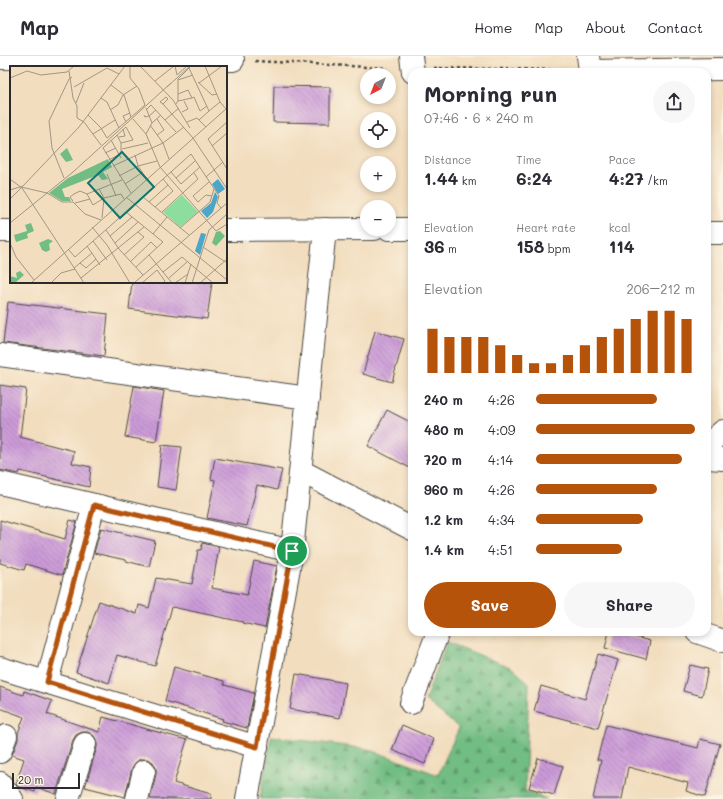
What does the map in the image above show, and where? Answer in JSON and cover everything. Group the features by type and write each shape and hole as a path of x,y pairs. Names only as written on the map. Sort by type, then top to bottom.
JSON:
{"street":[{"path":"410,56 421,68"},
{"path":"0,58 233,58"},
{"path":"589,63 701,68"},
{"path":"711,68 723,69"},
{"path":"247,799 292,551 325,229"},
{"path":"227,230 360,229"},
{"path":"396,229 408,229"},
{"path":"711,233 723,233"},
{"path":"0,355 308,398"},
{"path":"711,442 723,431"},
{"path":"711,458 723,459"},
{"path":"300,470 408,527"},
{"path":"0,483 292,551"},
{"path":"47,682 94,505"},
{"path":"411,703 436,636"},
{"path":"709,636 723,641"},
{"path":"0,668 257,747"},
{"path":"68,799 85,744"},
{"path":"137,799 144,771"},
{"path":"0,783 12,799"}],"path":[{"path":"233,58 387,68"},
{"path":"470,68 589,63"}],"green space":[{"path":"447,642 512,668 529,683 525,791 547,799 260,799 271,736 368,749 438,775 459,728 425,700"}],"building":[{"path":"274,86 330,87 330,123 273,122"},
{"path":"132,283 212,283 207,319 129,309"},
{"path":"8,302 108,314 104,356 3,343"},
{"path":"375,331 404,339 392,382 363,374"},
{"path":"0,385 26,389 20,437 74,451 72,463 91,467 89,487 20,471 19,474 0,470"},
{"path":"134,386 164,391 156,442 125,437"},
{"path":"387,410 408,421 408,467 368,446"},
{"path":"162,445 182,447 176,490 157,487"},
{"path":"215,458 282,470 277,490 257,485 247,526 207,518 215,480 211,479"},
{"path":"0,520 65,539 70,520 77,522 62,575 26,564 24,570 0,563"},
{"path":"101,528 155,541 149,567 94,553"},
{"path":"202,543 219,547 212,588 247,595 254,561 277,566 265,628 172,607 155,666 117,655 109,683 76,672 99,601 137,614 139,605 149,608 156,578 192,584 198,550 201,550"},
{"path":"608,636 631,636 650,641 646,659 605,648"},
{"path":"598,654 618,660 598,728 534,711 541,686 585,699"},
{"path":"690,665 708,669 702,696 683,691"},
{"path":"174,667 224,681 224,685 254,693 247,728 165,701"},
{"path":"296,674 346,683 340,718 290,709"},
{"path":"0,687 23,695 24,691 52,701 47,714 99,732 103,717 187,740 174,783 211,794 211,799 150,799 156,768 153,762 147,759 140,759 132,768 125,797 85,787 97,747 97,741 94,736 88,732 82,732 76,735 73,740 56,794 36,787 35,792 19,787 16,784 24,759 12,755 18,740 18,733 24,717 0,708"},
{"path":"402,725 434,739 425,764 392,750"},
{"path":"606,725 698,748 700,739 720,744 705,797 686,791 688,783 628,767 622,799 593,799 601,760 597,760"},
{"path":"538,758 563,766 554,795 529,788"}],"route":[{"path":"94,505 292,551 257,747 47,682 94,505"}]}
